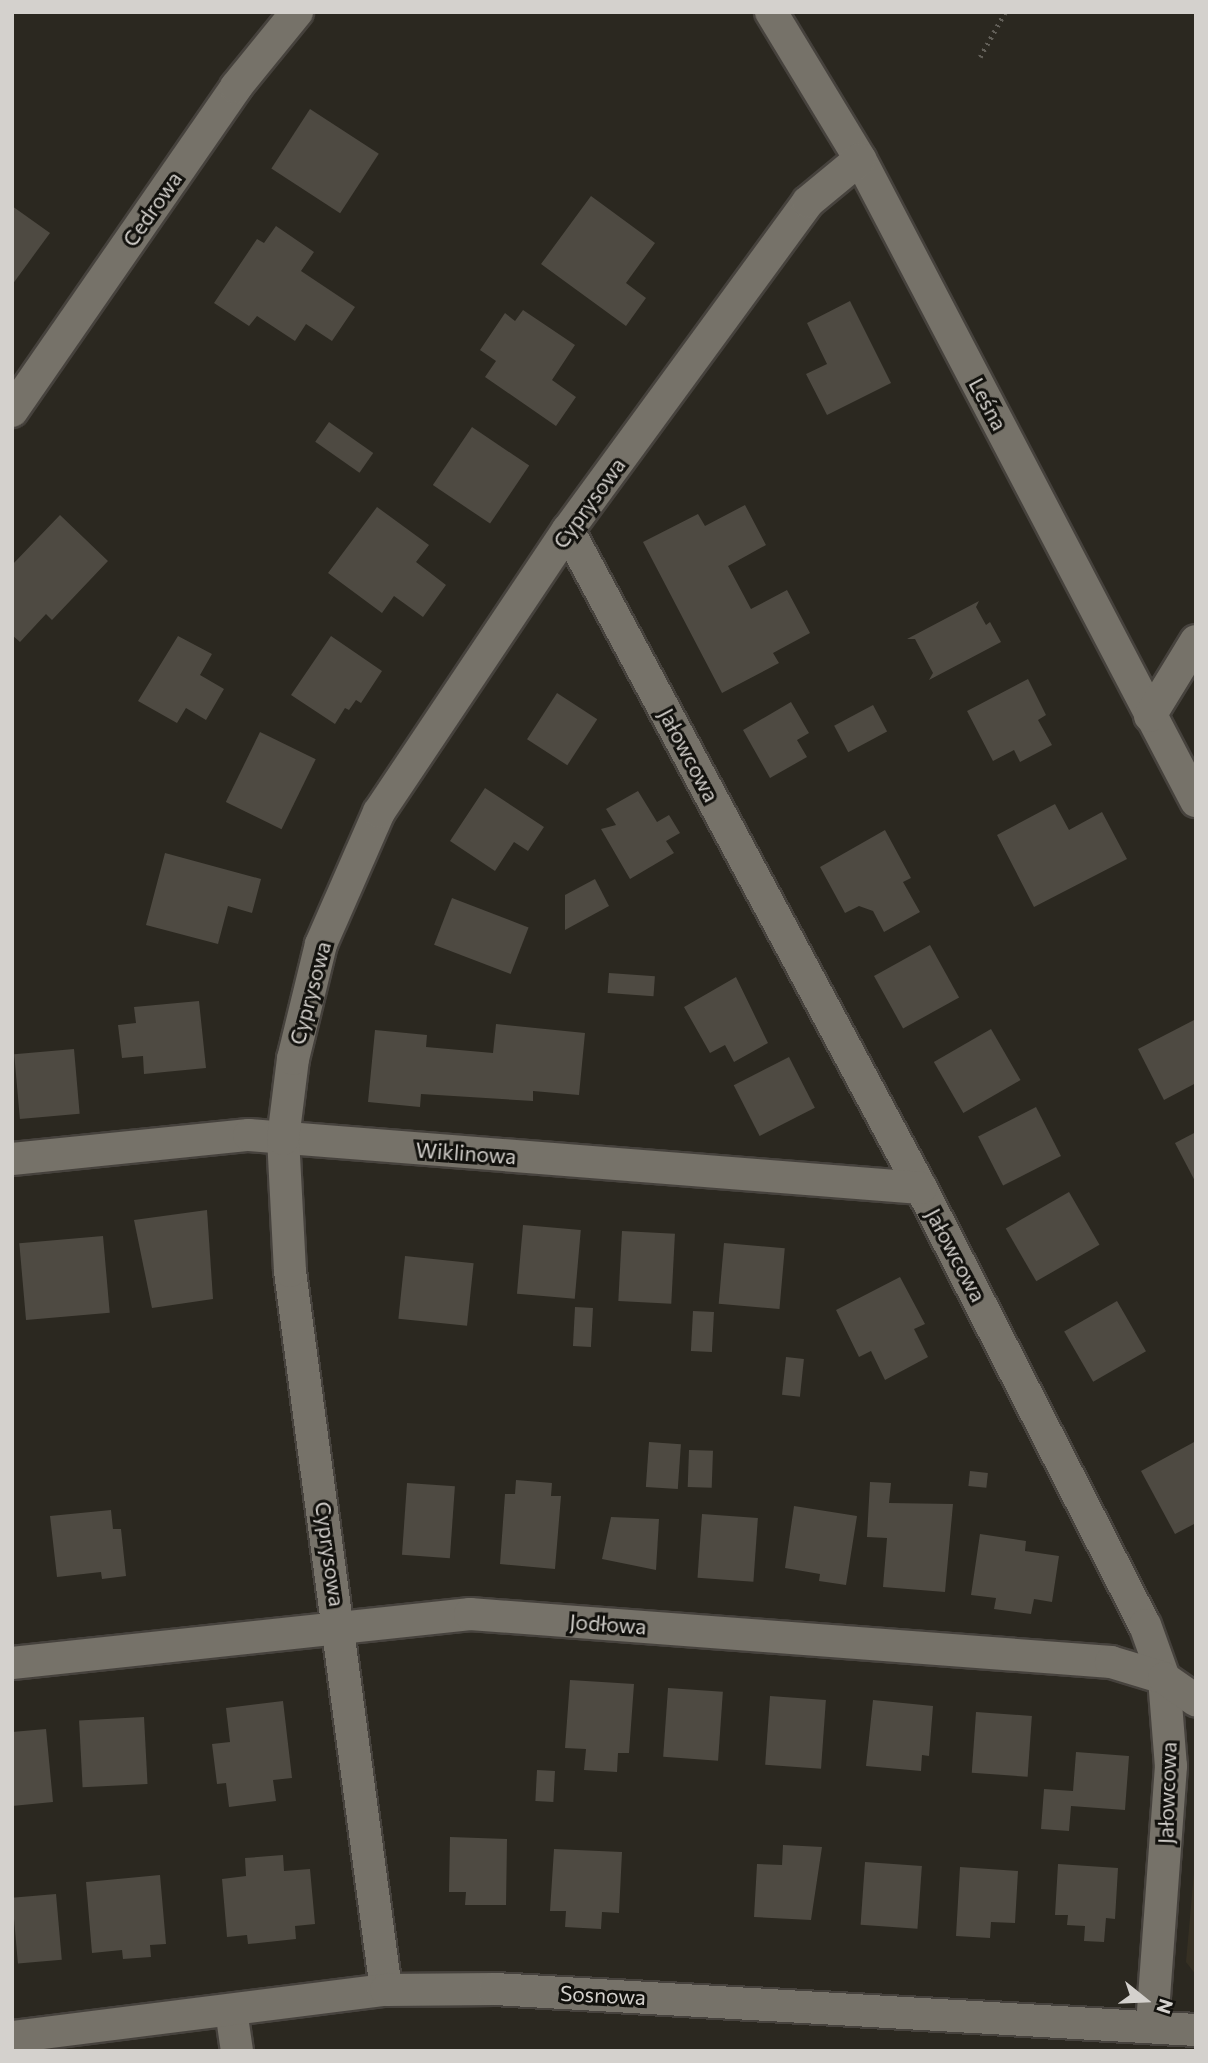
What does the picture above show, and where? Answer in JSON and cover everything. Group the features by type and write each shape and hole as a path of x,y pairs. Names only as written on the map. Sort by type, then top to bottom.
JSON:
{"street":[{"name":"Cedrowa","path":"12,411 236,88 297,12"},
{"name":"Leśna","path":"771,12 860,159 1196,802"},
{"name":"Cyprysowa","path":"386,1990 341,1628 290,1271 283,1139 293,1059 321,944 380,813 568,530 808,202 860,159"},
{"name":"Jałowcowa","path":"568,530 921,1188 1115,1559 1164,1678 1171,1766 1152,2026"},
{"path":"1150,716 1196,641"},
{"name":"Wiklinowa","path":"12,1159 248,1135 921,1188"},
{"name":"Jodłowa","path":"12,1663 470,1614 1111,1662 1164,1678 1196,1700"},
{"name":"Sosnowa","path":"12,2038 386,1990 495,1989 1196,2030"},
{"path":"231,2010 237,2051"}],"path":[{"path":"980,57 1005,12"}],"shaded area":[{"path":"1196,1850 1196,1975 1186,1962"}],"building":[{"path":"310,109 379,154 340,213 271,169"},
{"path":"591,196 655,243 626,283 646,298 626,326 541,264"},
{"path":"12,206 50,233 12,285"},
{"path":"276,226 314,252 301,271 355,307 332,341 306,324 295,341 257,316 249,326 214,303 257,239 264,243"},
{"path":"850,301 891,383 827,415 806,374 827,364 807,323"},
{"path":"523,310 575,345 552,380 576,397 556,426 485,377 496,361 480,350 505,313 515,321"},
{"path":"329,422 373,453 359,473 315,442"},
{"path":"472,427 529,466 490,524 433,485"},
{"path":"745,505 766,545 728,566 751,609 787,590 810,633 773,653 779,663 722,693 643,542 698,514 705,526"},
{"path":"377,507 429,545 416,562 446,585 423,617 394,596 382,613 328,573"},
{"path":"60,515 108,561 52,620 46,614 20,642 12,635 12,565"},
{"path":"979,601 976,607 986,625 990,622 1001,642 929,680 933,673 915,639 907,639"},
{"path":"178,636 212,654 200,675 224,689 206,720 186,708 177,723 138,701"},
{"path":"331,636 382,671 361,703 356,700 349,710 345,708 335,724 291,695"},
{"path":"1028,679 1046,715 1038,720 1052,745 1020,762 1014,750 993,761 967,711"},
{"path":"557,693 597,719 567,765 527,739"},
{"path":"791,702 809,733 797,740 807,757 770,778 743,730"},
{"path":"873,705 887,731 848,752 834,726"},
{"path":"260,732 316,759 282,829 226,802"},
{"path":"485,788 544,827 528,851 514,842 495,871 450,841"},
{"path":"638,791 657,822 669,815 680,833 666,841 674,853 630,879 601,829 616,825 606,809"},
{"path":"1055,804 1069,830 1102,812 1127,859 1034,907 997,835"},
{"path":"885,830 911,878 903,882 920,912 884,932 873,911 859,906 845,913 820,867"},
{"path":"165,853 261,879 252,913 228,906 218,944 146,925"},
{"path":"595,879 609,906 565,930 565,895"},
{"path":"452,898 529,927 511,974 434,945"},
{"path":"930,945 959,997 903,1029 874,976"},
{"path":"609,973 655,976 653,996 608,993"},
{"path":"736,977 768,1043 734,1062 725,1045 710,1053 684,1007"},
{"path":"199,1001 206,1068 144,1074 143,1056 122,1058 118,1025 136,1023 134,1007"},
{"path":"1196,1019 1196,1083 1164,1100 1138,1049"},
{"path":"496,1024 585,1033 579,1095 533,1091 533,1101 421,1094 420,1107 368,1102 375,1030 427,1035 426,1047 493,1053"},
{"path":"991,1029 1020,1080 963,1113 934,1062"},
{"path":"74,1049 80,1114 20,1119 14,1054"},
{"path":"789,1057 815,1108 760,1136 734,1085"},
{"path":"1036,1107 1061,1156 1003,1186 978,1137"},
{"path":"1196,1132 1196,1183 1175,1143"},
{"path":"1069,1192 1100,1245 1036,1281 1006,1228"},
{"path":"207,1210 213,1299 152,1308 134,1220"},
{"path":"523,1225 581,1230 575,1299 517,1294"},
{"path":"622,1231 675,1234 671,1304 618,1301"},
{"path":"103,1236 110,1313 26,1320 19,1243"},
{"path":"724,1243 785,1248 779,1309 719,1304"},
{"path":"405,1256 474,1263 467,1326 398,1319"},
{"path":"900,1277 925,1324 914,1329 928,1357 885,1380 871,1351 859,1357 836,1310"},
{"path":"1117,1301 1146,1351 1093,1382 1064,1332"},
{"path":"575,1307 593,1308 591,1347 573,1346"},
{"path":"693,1311 714,1312 712,1352 691,1351"},
{"path":"786,1357 804,1359 800,1397 782,1395"},
{"path":"1196,1441 1196,1523 1175,1534 1141,1471"},
{"path":"649,1442 681,1444 678,1489 646,1487"},
{"path":"689,1450 713,1451 712,1488 688,1487"},
{"path":"970,1471 988,1473 986,1488 968,1486"},
{"path":"516,1480 552,1483 551,1496 561,1496 555,1569 500,1564 505,1494 515,1494"},
{"path":"870,1482 891,1483 889,1503 953,1504 945,1592 883,1587 887,1538 867,1537"},
{"path":"407,1483 455,1486 450,1558 402,1555"},
{"path":"794,1506 857,1516 846,1585 819,1581 820,1574 785,1568"},
{"path":"111,1510 113,1529 121,1529 126,1576 102,1579 101,1572 57,1577 50,1516"},
{"path":"702,1514 758,1518 753,1582 698,1578"},
{"path":"611,1517 659,1519 656,1570 602,1559"},
{"path":"980,1534 1026,1541 1025,1551 1059,1556 1052,1602 1034,1599 1031,1614 994,1609 996,1598 971,1595"},
{"path":"570,1680 634,1684 629,1753 618,1753 617,1772 584,1770 586,1749 565,1748"},
{"path":"668,1688 723,1692 718,1761 663,1757"},
{"path":"770,1696 826,1700 821,1769 765,1765"},
{"path":"873,1700 933,1706 929,1756 922,1755 921,1771 866,1766"},
{"path":"283,1701 292,1778 273,1780 276,1801 229,1807 226,1783 217,1784 212,1744 230,1742 226,1708"},
{"path":"976,1712 1032,1716 1028,1777 972,1773"},
{"path":"144,1717 148,1784 83,1787 79,1720"},
{"path":"46,1729 53,1802 12,1806 12,1732"},
{"path":"1076,1752 1129,1756 1125,1810 1071,1806 1069,1831 1041,1829 1044,1789 1073,1791"},
{"path":"537,1770 555,1771 553,1802 535,1801"},
{"path":"450,1837 507,1839 506,1905 465,1905 466,1892 449,1892"},
{"path":"783,1845 822,1847 811,1920 754,1917 757,1864 782,1865"},
{"path":"554,1849 622,1852 619,1913 602,1912 601,1929 565,1927 566,1911 550,1911"},
{"path":"283,1855 284,1871 310,1869 315,1924 295,1926 296,1939 248,1944 247,1935 227,1937 222,1879 246,1876 245,1858"},
{"path":"865,1862 922,1866 917,1929 861,1925"},
{"path":"1058,1864 1118,1868 1115,1919 1106,1918 1104,1942 1084,1941 1085,1926 1067,1925 1068,1915 1055,1915"},
{"path":"960,1867 1018,1871 1015,1923 991,1922 990,1938 956,1936"},
{"path":"160,1875 166,1944 150,1945 151,1957 123,1959 122,1950 92,1953 86,1882"},
{"path":"56,1894 62,1960 18,1964 12,1898"}]}
